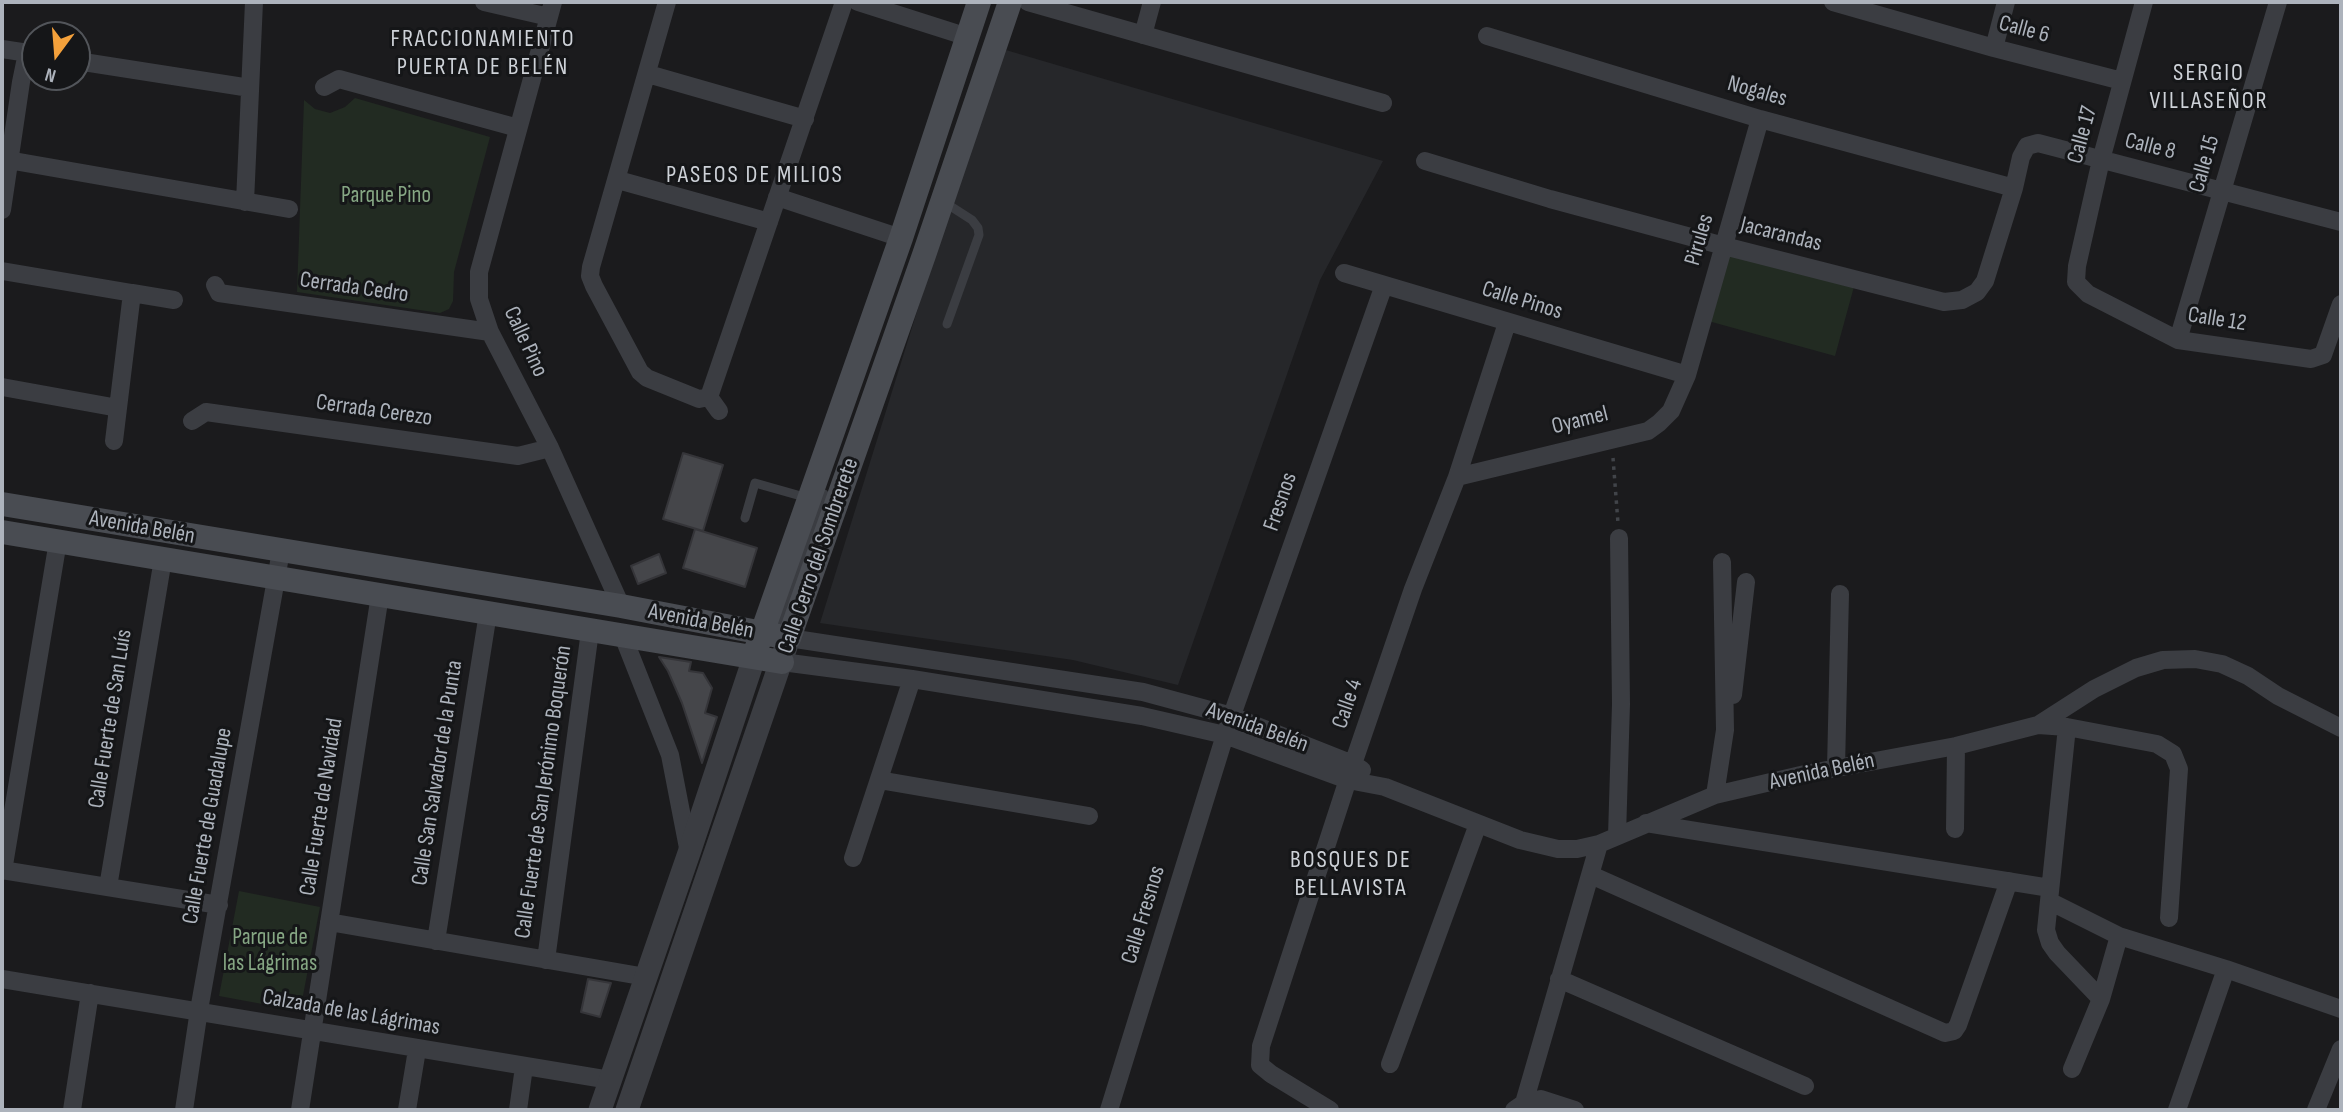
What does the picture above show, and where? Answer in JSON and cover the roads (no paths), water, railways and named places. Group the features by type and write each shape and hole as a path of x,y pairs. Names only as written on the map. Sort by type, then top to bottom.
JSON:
{"main road":[{"name":"Calle Cerro del Sombrerete","path":"768,644 979,2"},
{"name":"Calle Cerro del Sombrerete","path":"768,644 943,201 1010,2"},
{"name":"Avenida Belén","path":"2,504 282,564 380,595 623,636 768,644"},
{"name":"Avenida Belén","path":"2,532 163,559 282,564 621,606 768,644"}],"street":[{"path":"245,202 254,2"},
{"path":"484,2 551,9"},
{"path":"667,2 590,276 640,372 647,378 714,404 777,197 844,2"},
{"path":"858,2 968,37"},
{"path":"1028,2 1383,103"},
{"path":"1143,35 1152,2"},
{"name":"Calle 6","path":"1833,2 1890,10 1994,48 2122,81"},
{"path":"1994,48 2006,2"},
{"name":"Calle 17","path":"2076,282 2077,266 2101,160 2144,2"},
{"name":"Calle 15","path":"2178,340 2278,2"},
{"name":"Calle Pino","path":"551,9 479,272 479,299 490,332 550,448 621,606"},
{"name":"Nogales","path":"1487,36 1760,119 2014,188"},
{"path":"2,49 21,52"},
{"path":"91,63 250,88"},
{"path":"648,75 805,120"},
{"path":"324,87 339,79 517,128"},
{"path":"2,210 8,160 23,91"},
{"name":"Pirules","path":"1687,375 1760,119"},
{"name":"Calle 8","path":"2027,146 2038,143 2341,222"},
{"name":"Jacarandas","path":"1425,161 1550,199 1944,302 1962,300 1977,292 1985,281 2021,157 2027,146"},
{"path":"8,160 289,209"},
{"path":"618,180 769,222"},
{"path":"777,197 901,238"},
{"path":"2,271 174,300"},
{"name":"Calle Pinos","path":"1344,273 1687,375"},
{"name":"Calle 12","path":"2076,282 2088,295 2178,340 2311,359 2323,355 2341,304"},
{"name":"Cerrada Cedro","path":"215,285 219,293 490,332"},
{"name":"Fresnos","path":"1225,735 1384,285"},
{"path":"114,441 132,293"},
{"name":"Calle 4","path":"1330,1110 1261,1065 1266,1032 1413,589 1457,477 1507,323"},
{"name":"Oyamel","path":"1457,477 1648,430 1671,411 1687,375"},
{"path":"2,387 118,408"},
{"name":"Cerrada Cerezo","path":"192,421 206,412 518,456 550,448"},
{"path":"1617,836 1620,704 1619,538"},
{"path":"58,541 2,871 219,905"},
{"name":"Calle Fuerte de San Luís","path":"108,887 163,559"},
{"path":"1722,562 1725,730"},
{"name":"Calle Fuerte de Guadalupe","path":"184,1110 199,1010 282,564"},
{"path":"1715,795 1737,670 1746,582"},
{"path":"1836,768 1840,594"},
{"name":"Calle Fuerte de Navidad","path":"300,1110 380,595"},
{"name":"Calle San Salvador de la Punta","path":"436,941 488,613"},
{"name":"Calle Fuerte de San Jerónimo Boquerón","path":"546,960 590,631"},
{"path":"623,636 670,755 689,853"},
{"name":"Avenida Belén","path":"768,644 912,679 1142,716 1225,735 1351,772"},
{"name":"Avenida Belén","path":"768,644 1143,692 1232,716 1385,787 1520,840 1558,849 1577,849 1599,844 1715,795 1836,768 1956,746 2038,725 2067,727 2157,744 2173,754 2179,769 2169,918"},
{"name":"Calle Cerro del Sombrerete","path":"600,1110 689,853 768,644"},
{"name":"Calle Cerro del Sombrerete","path":"627,1110 768,644"},
{"path":"2038,725 2094,689 2136,668 2163,660 2195,659 2222,664 2248,676 2278,696 2341,728"},
{"path":"853,858 912,679"},
{"path":"2067,727 2046,930 2050,943 2101,999"},
{"name":"Calle Fresnos","path":"1109,1110 1225,735"},
{"path":"1955,829 1956,746"},
{"path":"879,780 1088,816"},
{"path":"1645,823 2009,881 2050,895 2119,936 2341,1009"},
{"path":"1390,1064 1478,824"},
{"path":"1519,1107 1599,844"},
{"path":"1591,875 1945,1034 1954,1031 1958,1026 2009,881"},
{"path":"329,922 646,976"},
{"path":"2072,1069 2101,999 2119,936"},
{"path":"2177,1110 2226,969"},
{"name":"Calzada de las Lágrimas","path":"2,979 610,1080"},
{"path":"1559,979 1805,1086"},
{"path":"72,1110 90,993"},
{"path":"2316,1110 2341,1049"},
{"path":"407,1110 417,1050"},
{"path":"518,1110 524,1067"},
{"path":"1519,1107 1541,1099 1574,1110"}],"lane":[{"path":"855,400 904,248 990,2"},
{"path":"704,632 768,644 1002,2"},
{"path":"943,201 972,220 979,235 947,324"},
{"path":"746,518 755,483 818,493"},
{"path":"2,514 656,631"},
{"path":"2,523 282,564"}],"district":[{"name":"FRACCIONAMIENTO PUERTA DE BELÉN","path":"483,54"},
{"name":"SERGIO VILLASEÑOR","path":"2209,88"},
{"name":"PASEOS DE MILIOS","path":"755,176"},
{"name":"BOSQUES DE BELLAVISTA","path":"1351,875"}],"park label":[{"name":"Parque Pino","path":"386,196"},
{"name":"Parque de las Lágrimas","path":"270,951"}]}
